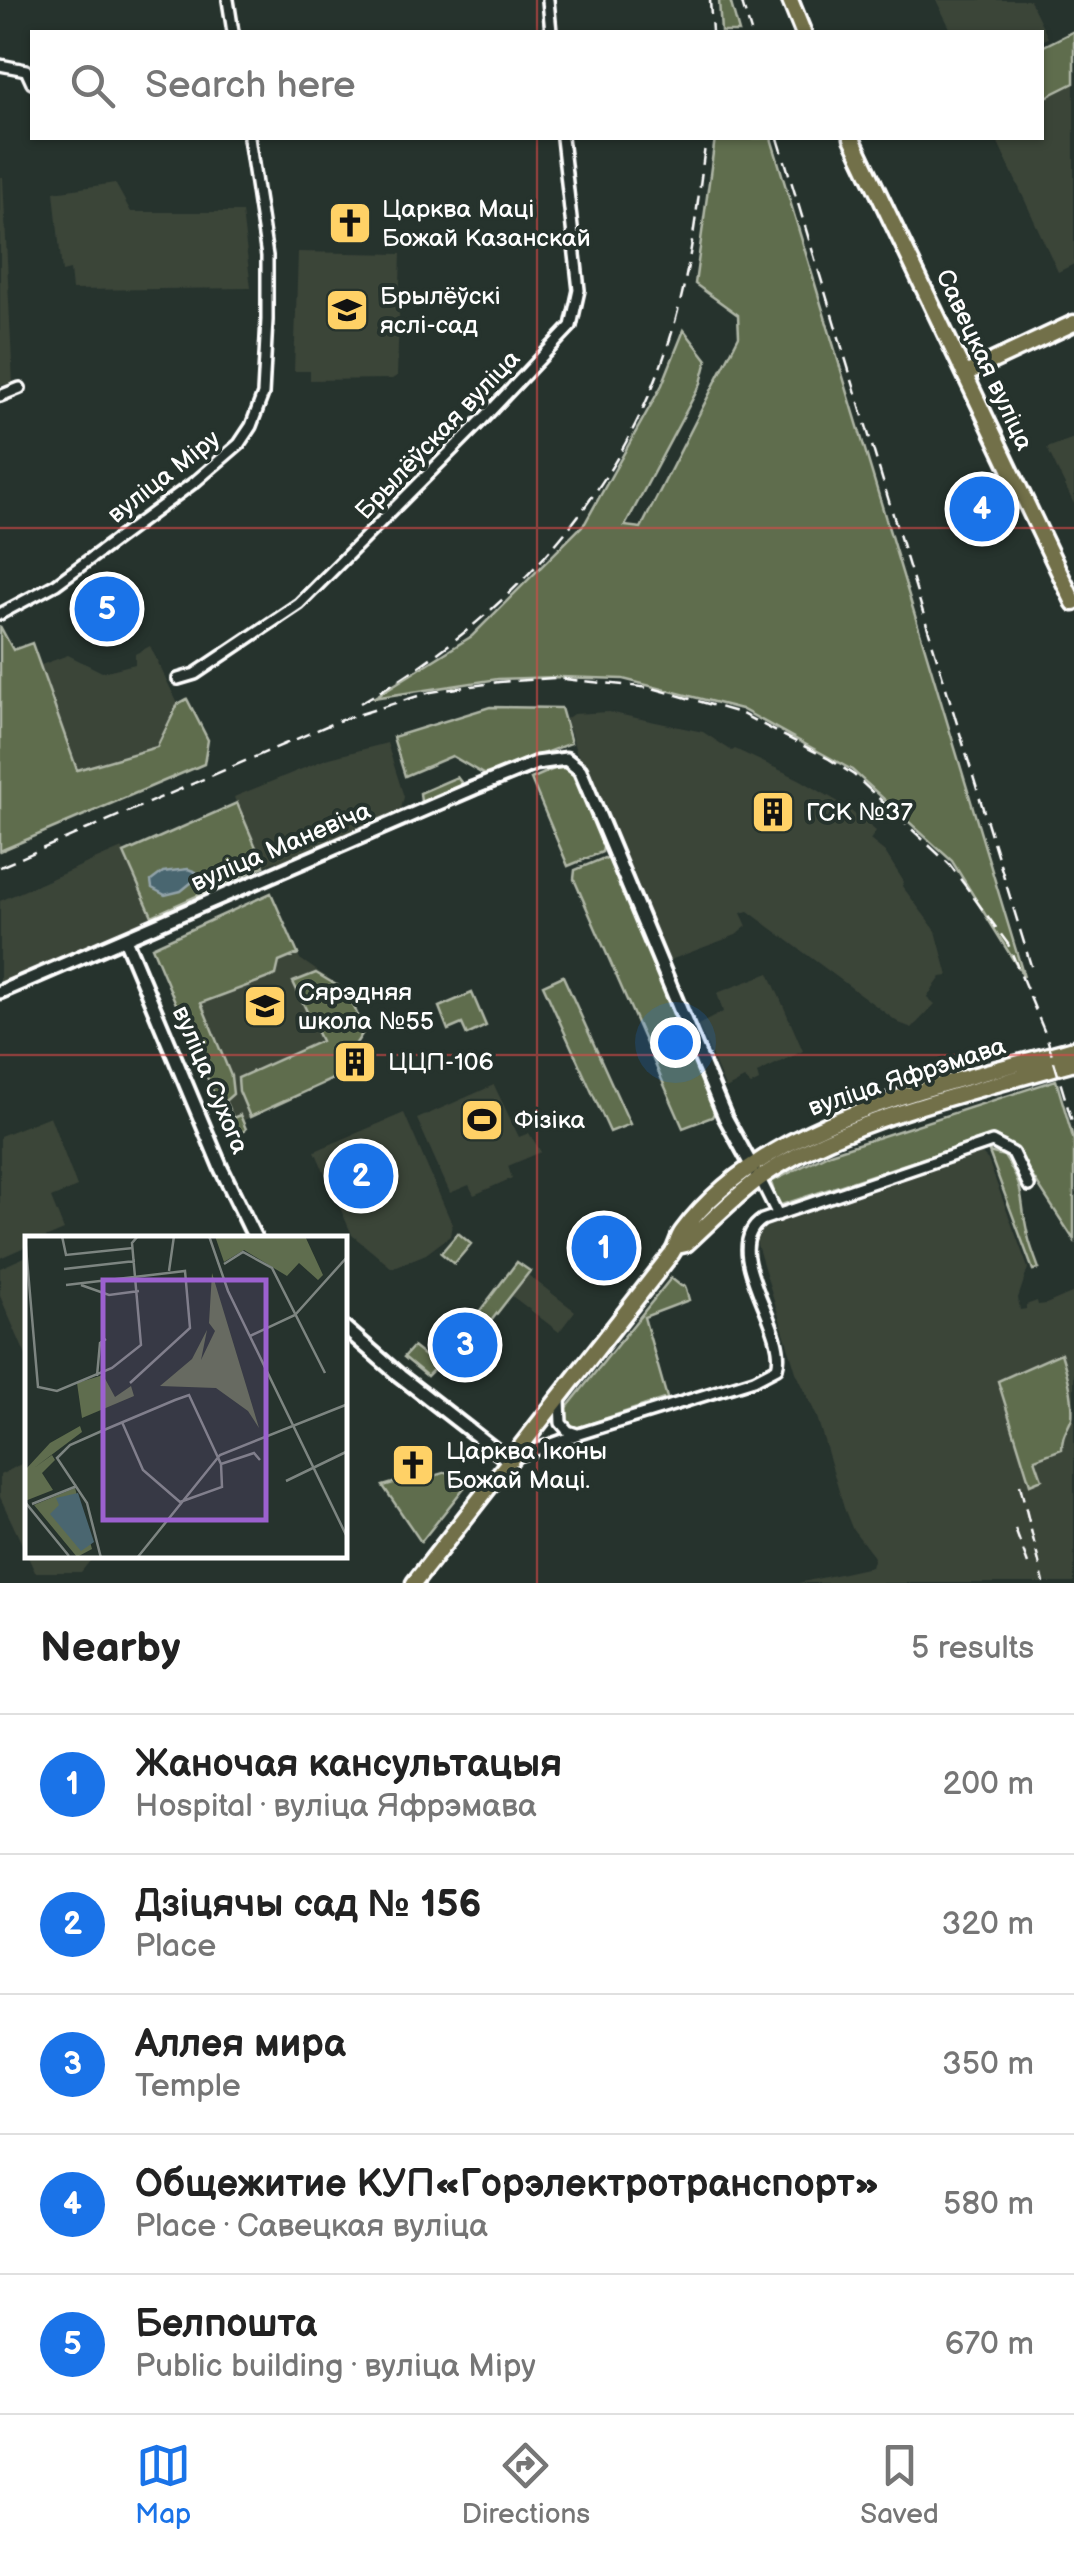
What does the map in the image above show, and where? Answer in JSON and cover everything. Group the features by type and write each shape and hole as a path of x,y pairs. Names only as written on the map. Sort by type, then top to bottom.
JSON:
{"main road":[{"path":"790,0 802,30"},
{"name":"Савецкая вуліца","path":"853,140 1074,603"},
{"path":"967,373 1074,323"},
{"name":"вуліца Яфрэмава","path":"414,1583 701,1212 756,1174 791,1141 833,1121 1074,1048"},
{"name":"вуліца Яфрэмава","path":"756,1174 862,1127 1074,1062"}],"street":[{"path":"228,0 232,30"},
{"path":"548,0 552,30"},
{"path":"0,65 30,74"},
{"name":"вуліца Міру","path":"0,614 56,584 196,481 231,452 251,426 262,394 268,320 267,256 249,140"},
{"name":"Брылёўская вуліца","path":"178,679 195,674 299,604 571,326 579,290 562,140"},
{"path":"0,396 20,388"},
{"name":"вуліца Маневіча","path":"0,992 536,763 558,758 573,762 580,770 725,1117 756,1174"},
{"name":"вуліца Сухога","path":"126,938 254,1236"},
{"path":"348,1331 508,1460 754,1380 777,1368 779,1352 746,1246 756,1223 992,1142 1013,1153 1029,1186"},
{"path":"756,1174 778,1215"},
{"path":"562,1391 561,1422 568,1431 580,1434"}],"shaded area":[{"path":"936,0 1030,0 1048,38 1044,40 1044,30 951,30"},
{"path":"1074,31 1074,264 1058,272 997,140 1044,140 1044,45"},
{"path":"0,177 13,384 0,385"},
{"path":"115,183 131,212 242,212 251,288 72,290 70,270 62,272 54,192"},
{"name":"Брылёўскі яслі-сад","path":"298,252 401,254 397,376 310,380 310,371 294,371"},
{"path":"1074,438 1074,504 1047,448"},
{"path":"150,646 178,704 157,747 76,770 41,665 68,655 102,672 135,664 135,654"},
{"path":"608,712 703,732 732,751 735,749 799,779 842,804 876,831 870,840 885,852 904,882 902,886 936,931 948,976 941,977 927,997 935,1004 912,1028 899,1023 748,911 741,913 747,926 736,935 665,962 566,719 573,714"},
{"path":"387,743 404,797 400,813 282,864 277,861 264,866 0,985 0,901 122,848 125,853 236,803 234,797 326,759"},
{"name":"Сярэдняя школа №55","path":"271,893 300,959 348,992 364,1031 353,1048 355,1054 343,1060 348,1072 229,1127 152,947"},
{"path":"769,973 803,1051 757,1073 759,1081 751,1085 744,1079 726,1089 698,1025 723,1012 717,993"},
{"path":"494,1085 519,1137 529,1133 541,1152 508,1166 512,1178 474,1195 469,1185 450,1193 417,1119"},
{"path":"404,1113 452,1224 450,1236 426,1254 392,1268 352,1235 315,1151"},
{"path":"50,1116 77,1187 51,1198 64,1230 50,1236 25,1236 25,1247 0,1258 0,1136"},
{"path":"979,1151 988,1160 1028,1268 1018,1298 1020,1310 1037,1301 1038,1305 1046,1304 1074,1292 1074,1583 798,1583 871,1567 874,1557 852,1528 844,1508 817,1417 796,1372 754,1235 760,1225"},
{"path":"25,1257 25,1353 0,1296 0,1268"},
{"path":"528,1275 575,1311 559,1332 512,1296"},
{"path":"25,1462 25,1551 0,1497 0,1475"},
{"path":"28,1558 92,1558 81,1572 35,1572"}],"green space":[{"path":"719,0 730,0 738,30 721,30"},
{"path":"1074,31 1074,83 1044,98 1044,46"},
{"path":"715,140 772,140 1024,977 952,861 852,770 741,709 623,679 559,677 498,679 373,698 472,636 585,523 662,385 684,330 707,360 701,383 625,526 641,528 739,336 738,315 695,284"},
{"path":"0,626 13,650 32,643 77,770 157,747 178,704 187,699 208,740 204,764 0,851"},
{"path":"490,707 561,708 571,743 489,774 452,756 405,776 393,737"},
{"path":"563,765 573,770 604,843 602,852 568,866 531,779"},
{"path":"457,777 463,785 461,789 425,804 421,802 420,793"},
{"path":"237,803 264,866 152,916 124,853"},
{"path":"604,858 613,861 716,1109 712,1117 683,1128 574,879 575,870"},
{"path":"271,893 298,954 279,962 276,975 201,1003 231,1076 233,1094 225,1101 233,1118 240,1115 246,1129 234,1141 152,947"},
{"path":"316,973 348,992 364,1031 353,1048 355,1054 343,1060 348,1072 250,1117 238,1078 321,1041 293,982"},
{"path":"563,976 630,1124 610,1132 543,985"},
{"path":"472,993 486,1026 467,1035 462,1024 448,1030 439,1007"},
{"path":"1056,1080 1074,1141 1074,1240 1014,1148 1005,1141 984,1138 778,1206 771,1182 830,1153"},
{"path":"989,1152 1004,1156 1016,1177 1039,1269 1033,1270"},
{"path":"458,1233 471,1244 454,1264 441,1253"},
{"path":"517,1262 530,1271 466,1353 454,1345"},
{"path":"671,1278 685,1286 689,1300 644,1317 667,1398 574,1429 565,1424 561,1415"},
{"path":"413,1347 437,1366 427,1376 404,1357"},
{"path":"1061,1353 1071,1394 1072,1418 1062,1449 1035,1459 1042,1479 1030,1484 998,1381"},
{"path":"457,1469 471,1479 421,1542 383,1486"}],"water":[{"path":"163,872 196,872 197,878 181,891 165,895 152,888 151,881"}],"railway":[{"path":"710,0 712,30"},
{"path":"741,0 750,30"},
{"path":"360,703 460,636 505,597 547,554 617,458 645,405 675,322 692,244 706,140"},
{"path":"779,140 1032,969"},
{"path":"0,867 338,721 431,692 554,678 652,688 740,713 829,759 854,775 950,865 1008,944 1047,1038 1074,1128"},
{"path":"1020,1485 1044,1583"},
{"path":"1015,1529 1028,1564"}],"place":[{"name":"Царква Маці Божай Казанскай","path":"350,223"},
{"name":"Брылёўскі яслі-сад","path":"347,310"},
{"name":"Общежитие КУП«Горэлектротранспорт»","path":"982,509"},
{"name":"Белпошта","path":"107,609"},
{"name":"ГСК №37","path":"773,812"},
{"name":"Сярэдняя школа №55","path":"265,1006"},
{"name":"ЦЦП-106","path":"355,1062"},
{"name":"Фізіка","path":"482,1120"},
{"name":"Дзіцячы сад № 156","path":"361,1176"},
{"name":"Жаночая кансультацыя","path":"604,1248"},
{"name":"Аллея мира","path":"465,1345"},
{"name":"Царква Іконы Божай Маці.","path":"413,1465"}]}
